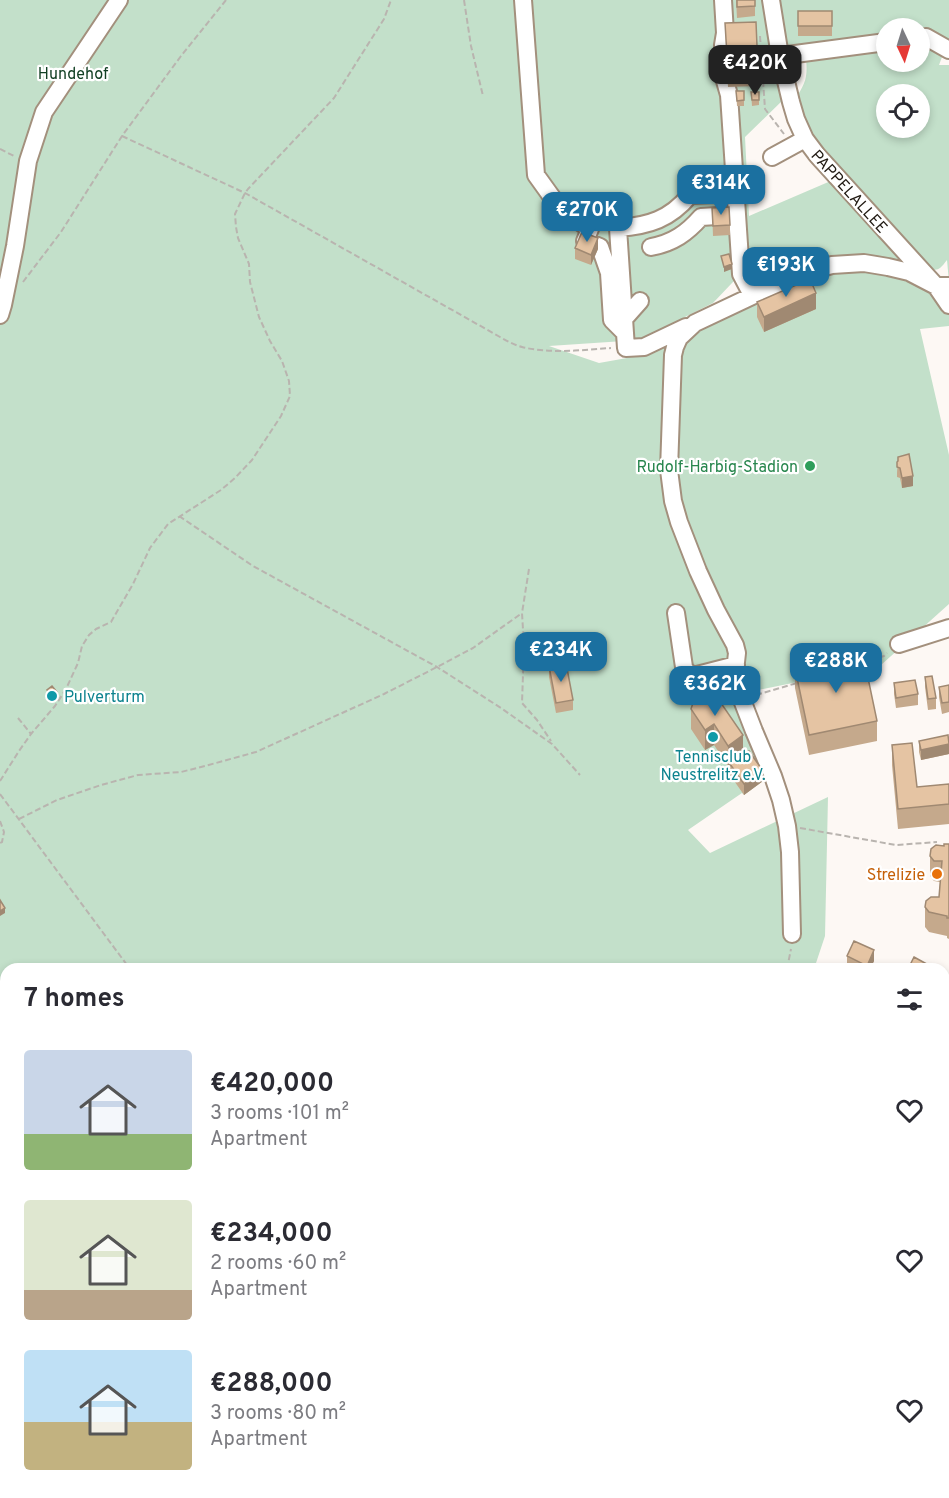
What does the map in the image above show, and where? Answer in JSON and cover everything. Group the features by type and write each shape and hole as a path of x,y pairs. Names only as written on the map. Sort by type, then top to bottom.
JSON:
{"street":[{"path":"0,315 15,246 28,162 44,112 119,0"},
{"path":"523,0 536,175 559,207 590,229 585,241 600,247 609,273 612,320 625,333 644,346 752,295 832,265 864,263 888,267 909,272 943,286"},
{"path":"723,0 725,81 729,95 741,274 752,295"},
{"name":"PAPPELALLEE","path":"771,0 780,56 799,143 817,155 943,286 949,304"},
{"path":"930,39 949,50"},
{"path":"780,56 876,43"},
{"path":"772,157 799,143"},
{"path":"625,333 618,228 645,225 661,220 682,205 690,195 714,194"},
{"path":"651,247 664,245 689,231 702,217 737,214"},
{"path":"625,333 640,301"},
{"path":"695,323 680,338 673,355 669,470 671,487 687,546 716,610 735,645 737,687 781,800 790,852 792,934"},
{"path":"676,613 686,672 697,675 736,665"},
{"path":"898,644 949,628"}],"path":[{"path":"21,286 61,232 122,136 226,0"},
{"path":"0,781 31,734 66,689 78,663 82,646 96,629 111,622 134,584 150,548 168,524 221,490 235,478 252,460 280,416 290,396 289,381 282,361 259,317 250,282 249,264 238,238 235,214 245,193 334,98 384,19 391,0"},
{"path":"464,0 471,46 483,96"},
{"path":"760,36 765,109 799,143"},
{"path":"122,136 245,193 520,347 565,350 625,333"},
{"path":"179,516 253,566 437,667 552,744"},
{"path":"530,569 522,613 524,646 522,703 537,720 552,744 580,775"},
{"path":"19,819 57,800 101,785 138,775 181,772 256,752 384,694 437,667 473,648 522,613"},
{"path":"855,666 884,656 898,644"},
{"path":"741,699 804,681"},
{"path":"18,718 31,734"},
{"path":"0,794 126,963"},
{"path":"0,820 4,832 0,843"},
{"path":"787,826 896,845 937,842"},
{"path":"788,963 792,934"}],"green space":[{"name":"Hundehof","path":"0,0 766,0 785,98 745,137 749,216 833,180 949,314 949,326 920,329 949,455 949,604 881,665 753,691 725,677 768,775 744,795 742,793 688,830 710,853 828,797 825,936 816,963 0,963","holes":["751,263 734,310 627,358 599,363 549,346 639,340 713,303"]},
{"path":"776,0 949,0 949,51 942,57 939,65 949,65 949,282 947,260 936,270 922,265 819,145 803,121 795,99 805,80 806,59 876,47 876,72 930,72 930,18 876,18 876,40 786,49"}],"building":[{"path":"737,0 755,0 755,6 737,7"},
{"path":"798,11 832,11 832,26 798,26"},
{"path":"756,22 758,70 728,72 725,23"},
{"path":"736,91 744,91 744,100 737,101"},
{"path":"751,92 759,92 759,100 752,100"},
{"path":"729,207 730,225 713,226 712,208"},
{"path":"582,232 598,238 591,255 575,248"},
{"path":"729,254 732,264 724,267 721,256"},
{"path":"810,279 816,293 764,317 757,302"},
{"path":"909,454 913,476 902,478 900,468 897,467 898,457"},
{"path":"863,654 877,721 809,735 795,668"},
{"path":"566,663 573,700 556,703 549,666"},
{"path":"932,676 936,698 928,699 925,677"},
{"path":"915,680 918,694 896,698 894,683"},
{"path":"949,685 949,702 942,703 939,687"},
{"path":"52,686 57,692 51,696 47,690"},
{"path":"712,690 743,735 728,746 714,724 705,730 691,709 695,697 702,692 705,695"},
{"path":"948,735 949,744 921,750 919,741"},
{"path":"912,743 917,787 949,784 949,804 898,809 892,745"},
{"path":"749,751 763,771 744,784 730,764"},
{"path":"944,844 949,844 949,918 929,912 925,907 926,901 931,897 939,897 942,861 934,861 930,856 931,849 936,845 944,846"},
{"path":"0,900 5,908 0,911"},
{"path":"854,941 874,950 868,963 861,963 847,956"},
{"path":"914,957 925,963 911,963"}],"place":[{"name":"Rudolf-Harbig-Stadion","path":"810,466"},
{"name":"Pulverturm","path":"52,696"},
{"name":"Tennisclub Neustrelitz e.V.","path":"713,737"},
{"name":"Strelizie","path":"937,874"}]}
